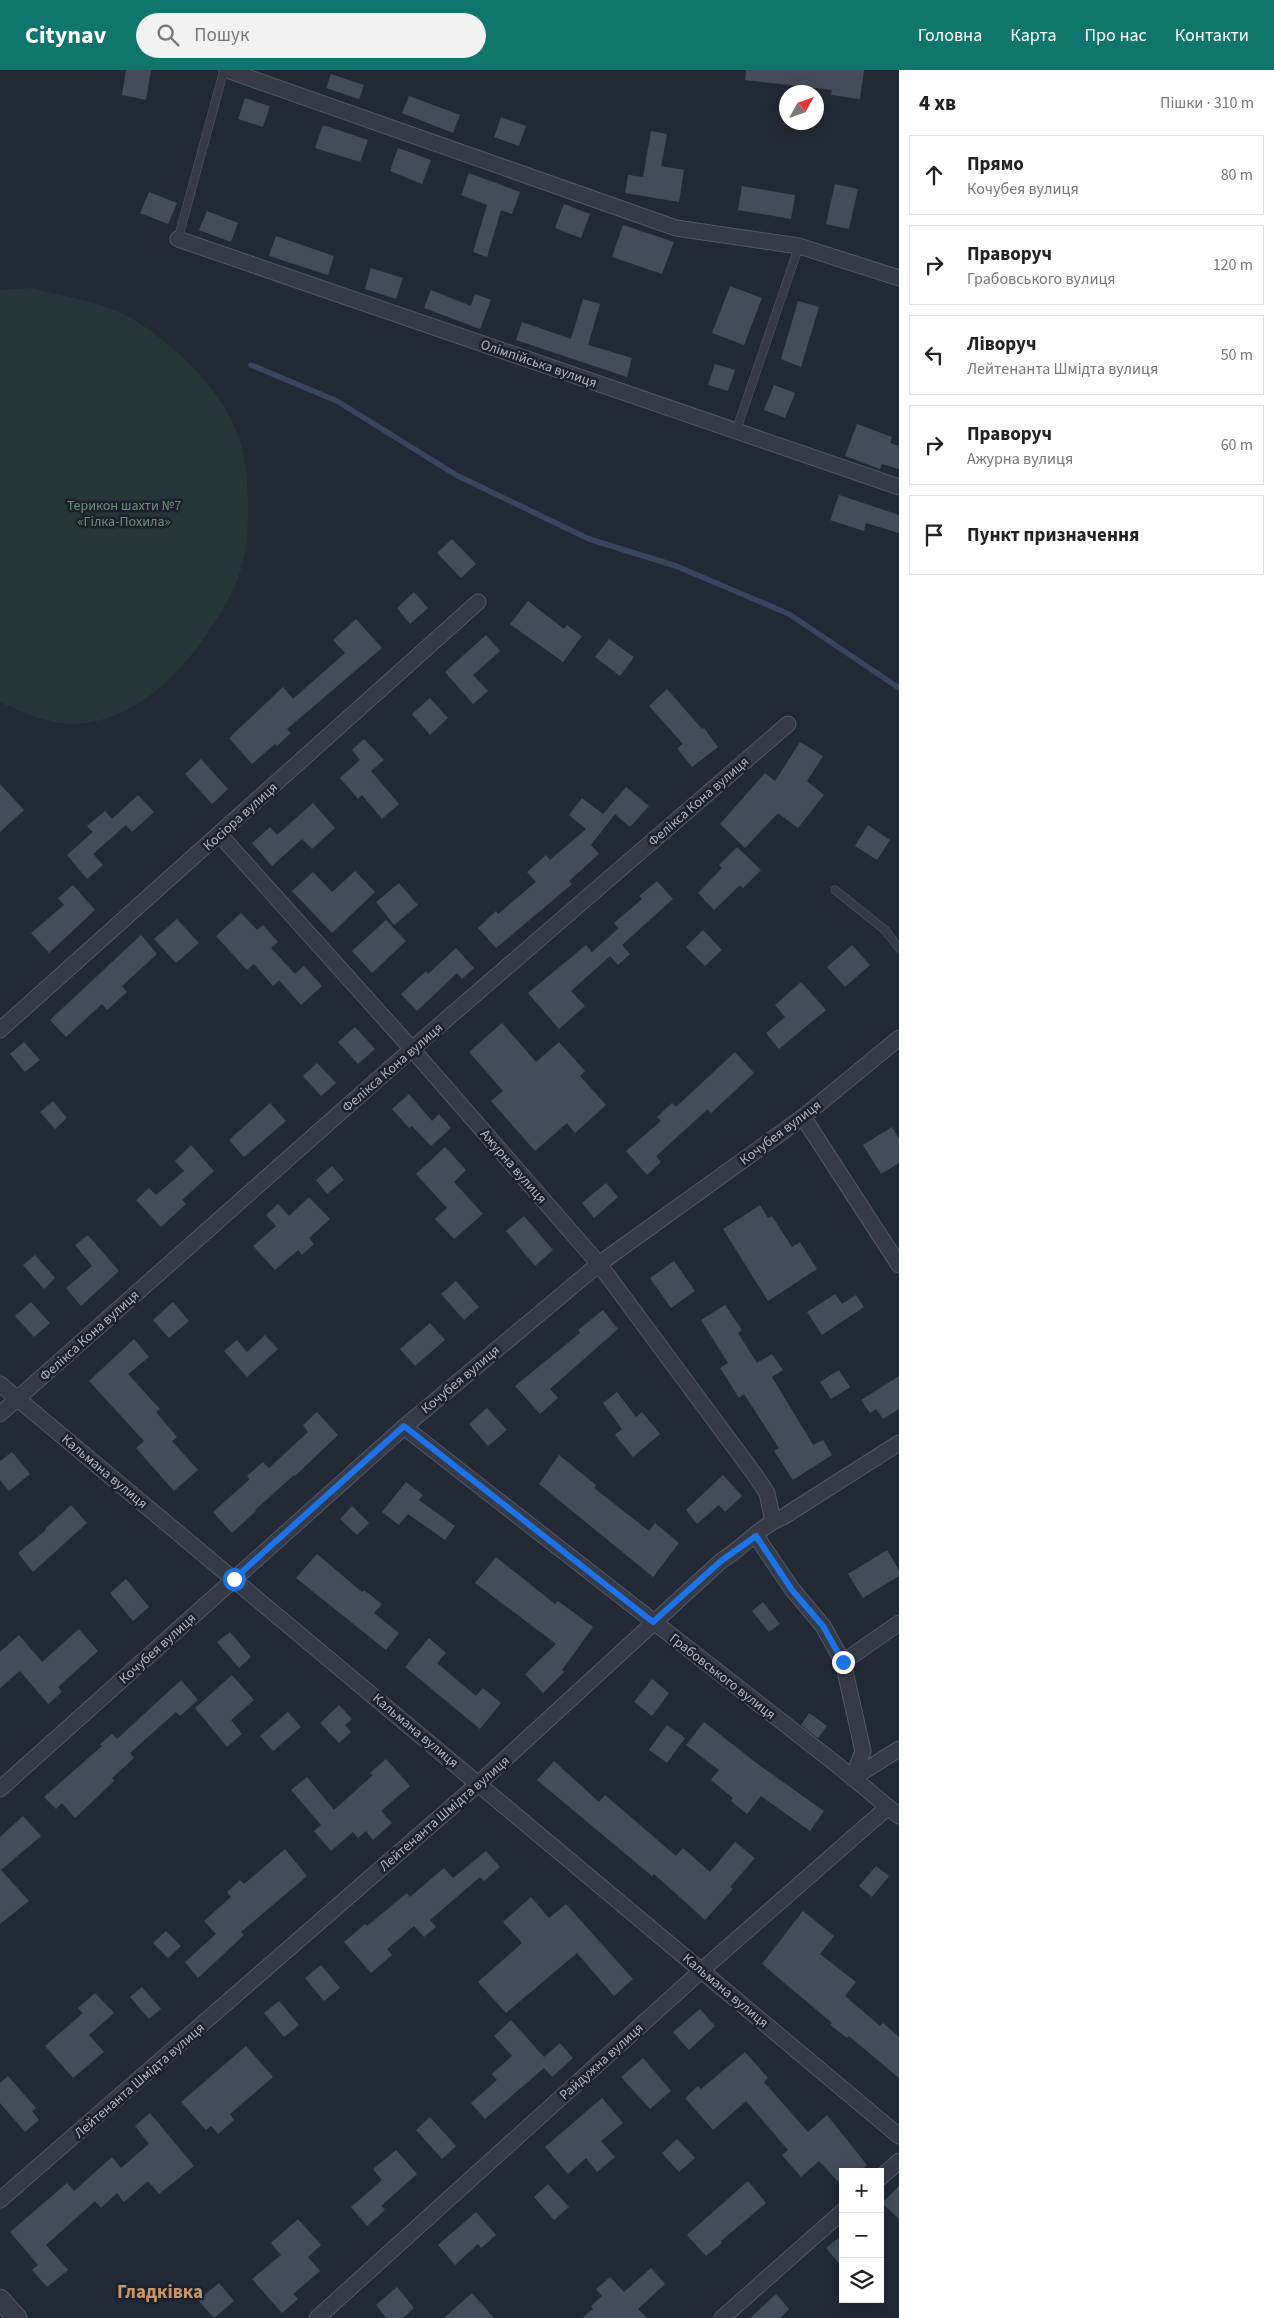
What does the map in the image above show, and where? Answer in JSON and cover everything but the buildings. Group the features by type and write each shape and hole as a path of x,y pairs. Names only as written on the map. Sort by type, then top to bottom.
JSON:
{"street":[{"path":"225,70 676,228 799,246 899,278"},
{"name":"Олімпійська вулиця","path":"178,239 899,487"},
{"name":"Косіора вулиця","path":"0,1030 478,602"},
{"name":"Фелікса Кона вулиця","path":"0,1414 412,1049 788,724"},
{"name":"Ажурна вулиця","path":"220,835 412,1049 599,1264 756,1475 767,1493 773,1521"},
{"name":"Кочубея вулиця","path":"0,1789 404,1426 599,1264 802,1117 899,1038"},
{"path":"802,1117 899,1265"},
{"name":"Кальмана вулиця","path":"0,1384 899,2136"},
{"name":"Грабовського вулиця","path":"404,1426 893,1811"},
{"name":"Лейтенанта Шмідта вулиця","path":"0,2200 479,1783 721,1561 756,1536 773,1521 899,1443"},
{"path":"756,1536 792,1590 823,1626 843,1662 863,1751 853,1778"},
{"path":"843,1662 899,1623"},
{"path":"853,1778 899,1748"},
{"name":"Райдужна вулиця","path":"317,2318 702,1970 893,1811"},
{"path":"884,2175 899,2162"},
{"path":"722,2318 841,2213"},
{"path":"0,2299 17,2318"}],"lane":[{"path":"178,239 225,70"},
{"path":"736,431 799,246"},
{"path":"835,890 885,930 899,948"}],"green space":[{"name":"Терикон шахти №7 «Гілка-Похила»","path":"31,288 109,308 137,322 155,334 191,366 222,403 233,422 240,441 245,466 248,509 245,554 234,588 219,616 178,670 152,694 121,713 87,723 65,724 53,722 0,702 0,290"}],"waterway":[{"path":"251,365 337,401 456,475 589,539 676,566 789,614 899,688"}],"district":[{"name":"Гладківка","path":"160,2291"}],"route":[{"path":"234,1579 404,1426 653,1622 721,1561 756,1536 792,1590 823,1626 843,1662"}]}
